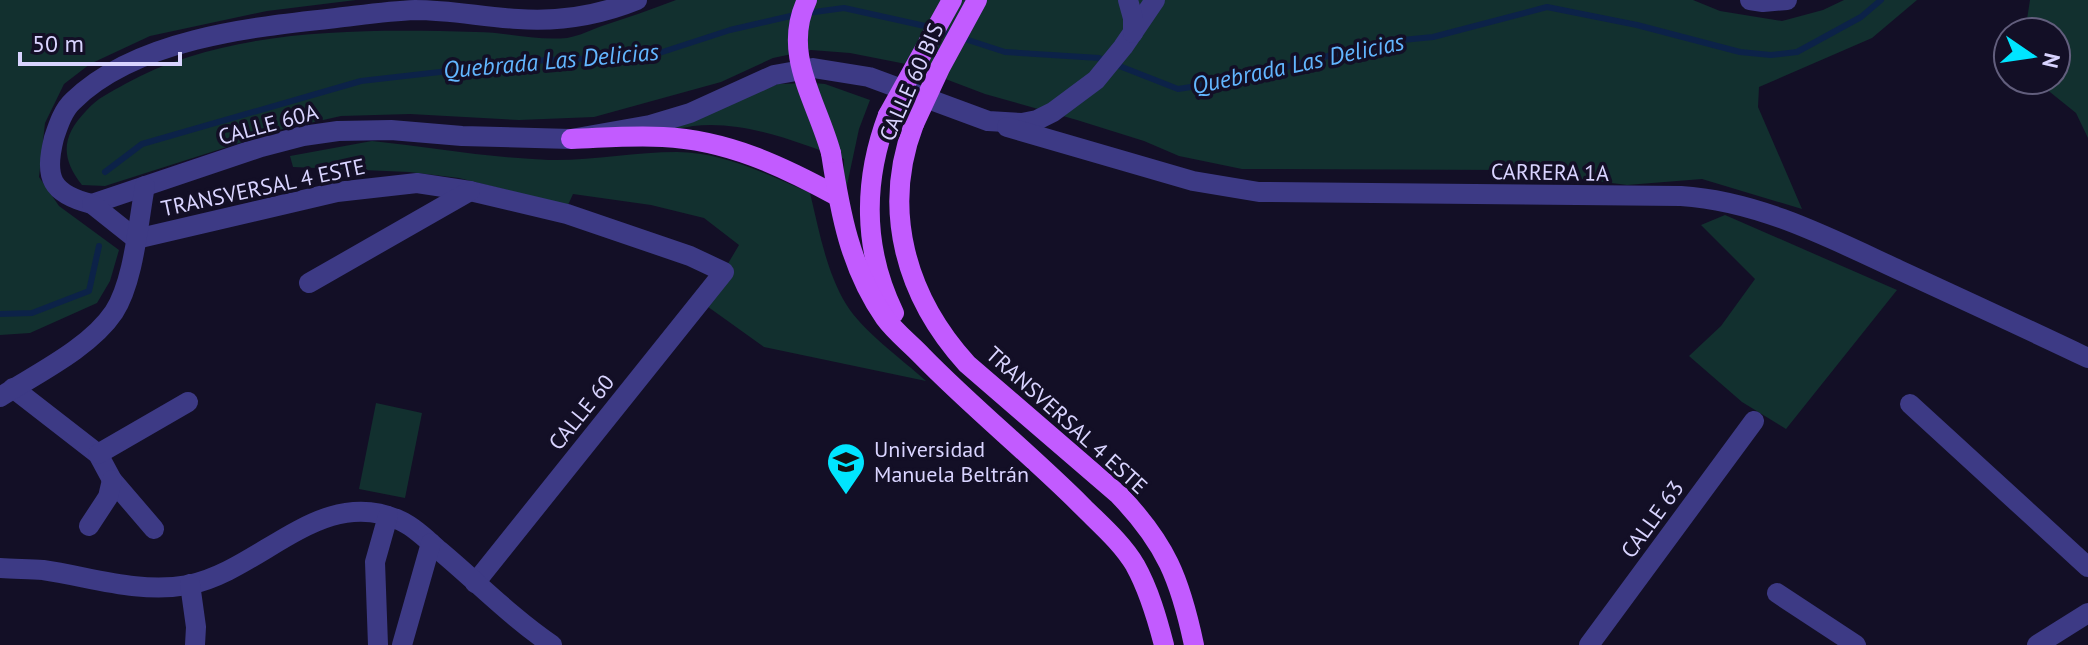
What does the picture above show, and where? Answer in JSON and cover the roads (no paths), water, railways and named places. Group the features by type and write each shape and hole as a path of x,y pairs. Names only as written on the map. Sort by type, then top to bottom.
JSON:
{"main road":[{"path":"807,0 799,20 798,58 831,153 842,223 866,286 886,319 945,381 1112,535 1135,564 1150,597 1164,645"},
{"name":"CALLE 60 BIS","path":"922,356 899,324 889,303 872,246 868,201 877,143 888,115 952,0"},
{"name":"CALLE 60 BIS","path":"936,324 911,274 899,225 900,170 914,124 977,0"},
{"path":"571,139 663,137 702,142 775,163 837,196"},
{"name":"TRANSVERSAL 4 ESTE","path":"936,324 967,364 1119,495 1138,516 1173,570 1183,596 1194,645"}],"street":[{"path":"136,239 92,204 67,195 54,186 49,166 57,126 71,102 102,78 144,56 204,38 284,24 410,10 450,10 518,19 549,19 613,10 637,0"},
{"path":"1128,0 1133,33"},
{"name":"CALLE 60A","path":"92,204 261,147 303,136 338,131 391,130 462,136 571,139 650,125 690,113 774,75 813,68 883,81 988,121 1037,120 1071,101 1096,80 1155,0"},
{"path":"1750,0 1787,0"},
{"name":"CARRERA 1A","path":"988,121 1193,181 1259,192 1681,196 1741,204 1832,238 2088,358"},
{"name":"TRANSVERSAL 4 ESTE","path":"136,239 337,192 417,183 470,191 567,214 690,256 724,272"},
{"path":"145,186 133,261 116,309 103,327 59,360 6,392 98,454 112,480 154,529"},
{"path":"309,283 470,191"},
{"name":"CALLE 60","path":"475,583 724,272"},
{"path":"98,454 188,402"},
{"path":"1910,404 2088,567"},
{"name":"CALLE 63","path":"1589,645 1754,421"},
{"path":"89,526 108,497 112,480"},
{"path":"0,568 41,570 158,588 190,584 231,568 329,516 359,510 403,521 513,617 549,644"},
{"path":"378,645 375,562 388,516"},
{"path":"402,645 431,543"},
{"path":"190,584 196,627 195,645"},
{"path":"1777,593 1856,645"},
{"path":"2037,645 2088,613"}],"waterway":[{"name":"Quebrada Las Delicias","path":"807,13 844,8 925,26 1005,52 1099,58 1178,89 1236,80 1382,42 1433,37 1547,7 1637,25 1740,52 1771,55 1797,52 1861,17 1881,0"},
{"name":"Quebrada Las Delicias","path":"105,172 142,144 361,81 546,60 647,57 730,30 795,15"},
{"name":"Quebrada Las Delicias","path":"0,314 32,313 89,291 99,246"}],"place":[{"name":"Universidad Manuela Beltrán","path":"846,496"}]}
